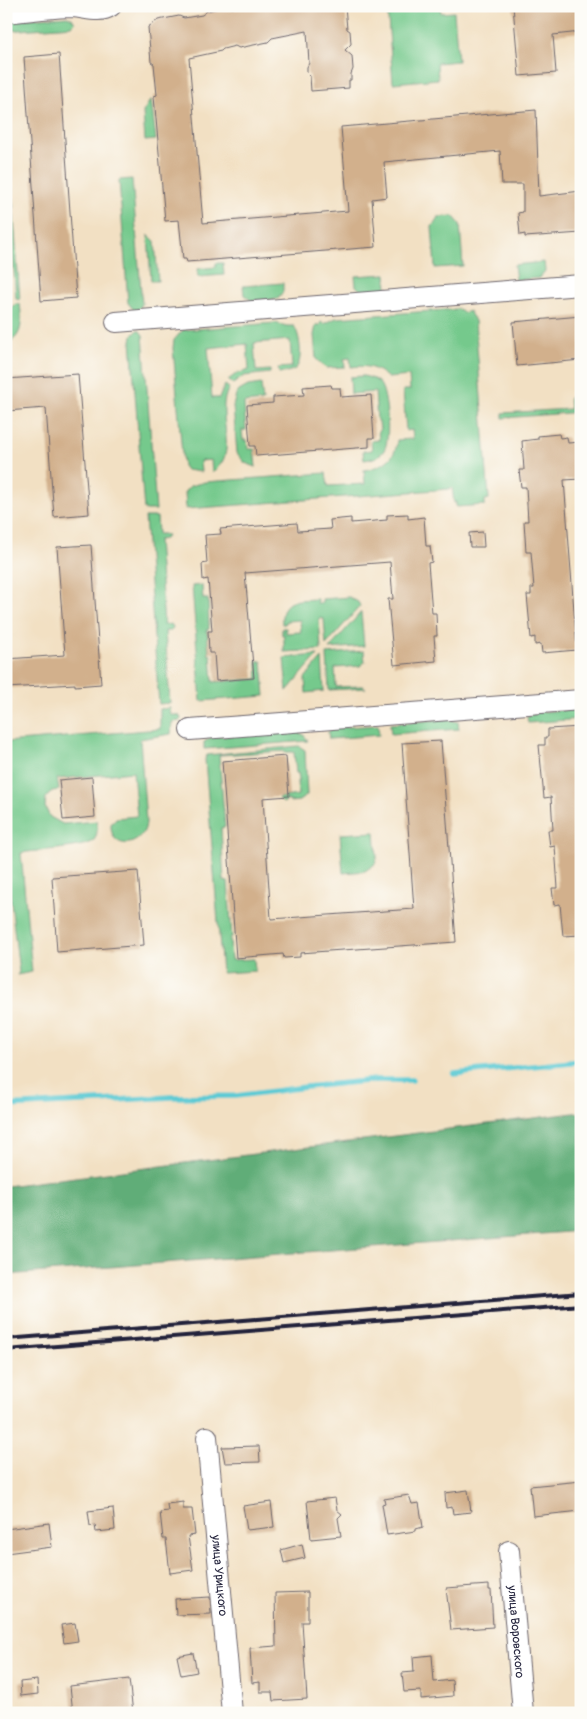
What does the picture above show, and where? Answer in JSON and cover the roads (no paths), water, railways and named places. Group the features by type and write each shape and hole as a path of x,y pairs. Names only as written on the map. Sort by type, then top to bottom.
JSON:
{"street":[{"path":"6,13 74,7 106,10 112,6"},
{"path":"116,322 581,286"},
{"path":"190,730 581,700"},
{"name":"улица Урицкого","path":"207,1437 232,1713"},
{"name":"улица Воровского","path":"509,1551 523,1713"}],"waterway":[{"path":"454,1074 581,1061"},
{"path":"6,1106 172,1097 236,1096 376,1080 412,1080"}],"railway":[{"path":"6,1339 581,1293"},
{"path":"6,1350 581,1305"}]}
